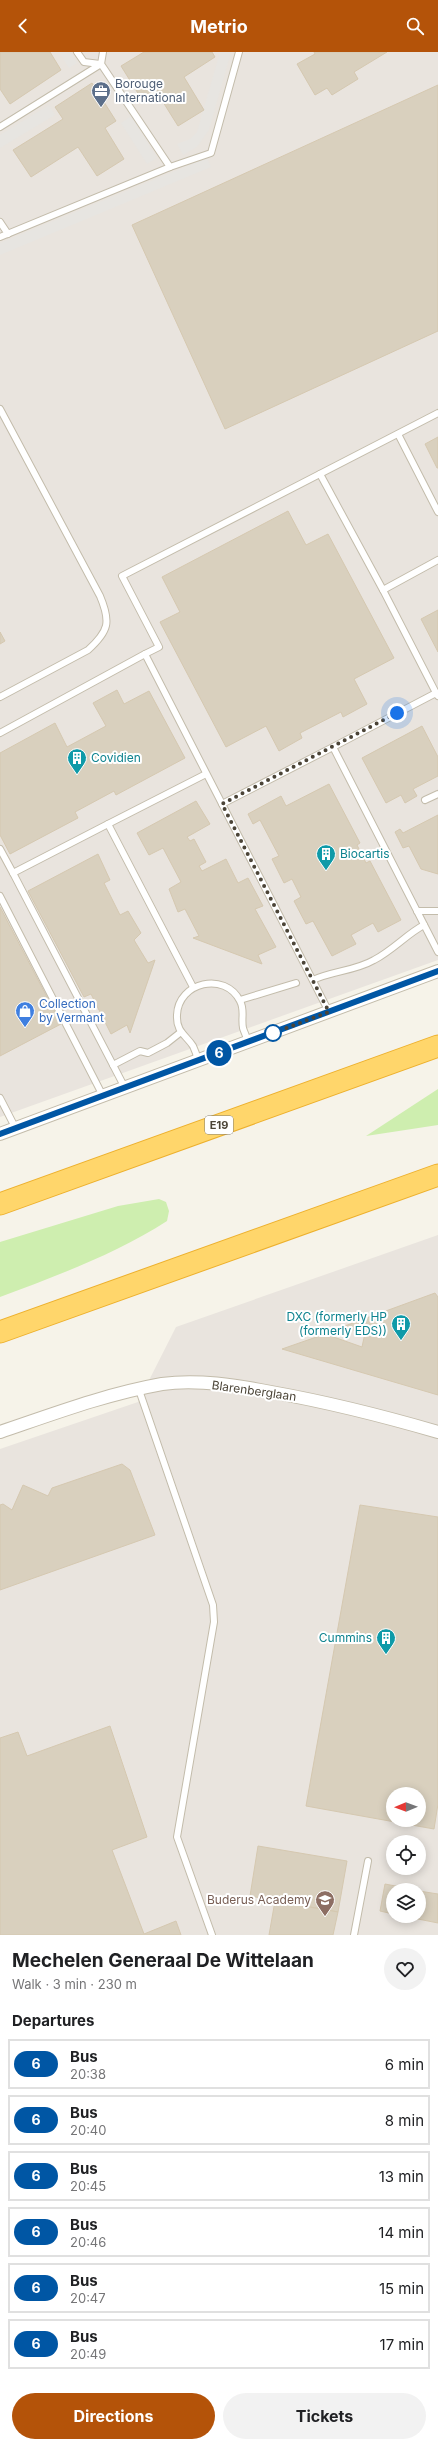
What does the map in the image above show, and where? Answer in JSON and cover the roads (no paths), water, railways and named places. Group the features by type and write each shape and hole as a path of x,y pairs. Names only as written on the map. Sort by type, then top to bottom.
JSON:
{"highway":[{"name":"E19","path":"0,1204 438,1046"},
{"path":"0,1332 438,1175"}],"street":[{"path":"0,1134 438,971"},
{"name":"Blarenberglaan","path":"0,1432 88,1401 163,1384 239,1386 371,1413 438,1432"}],"lane":[{"path":"77,52 84,62 101,64"},
{"path":"103,52 101,64 170,166"},
{"path":"0,237 170,166 211,153 239,52"},
{"path":"0,127 101,64"},
{"path":"0,222 8,234"},
{"path":"0,409 100,596 107,613 107,627 98,641 88,650 0,697"},
{"path":"0,733 159,647 122,576 438,413"},
{"path":"398,434 438,512"},
{"path":"222,804 437,694 320,474"},
{"path":"383,590 438,560"},
{"path":"145,654 329,1012"},
{"path":"333,747 438,952"},
{"path":"13,873 206,774"},
{"path":"425,800 438,794"},
{"path":"108,824 193,987"},
{"path":"0,849 125,1088"},
{"path":"0,896 103,1096"},
{"path":"417,911 438,911"},
{"path":"313,980 373,961 397,947 424,925"},
{"path":"240,1000 296,983"},
{"path":"198,1061 192,1045 181,1032 176,1016 181,999 193,987 202,984 220,984 228,988 240,1000 244,1018 243,1026 248,1042"},
{"path":"113,1065 140,1051 148,1053 167,1043 181,1032"},
{"path":"0,1098 16,1129"},
{"path":"138,1390 213,1605 213,1630 177,1837 212,1935"},
{"path":"354,1935 368,1861"}],"place":[{"name":"Borouge International","path":"101,108"},
{"name":"Covidien","path":"77,775"},
{"name":"Biocartis","path":"326,871"},
{"name":"Collection by Vermant","path":"25,1028"},
{"name":"DXC (formerly HP (formerly EDS))","path":"401,1341"},
{"name":"Cummins","path":"386,1655"},
{"name":"Buderus Academy","path":"325,1917"}]}
